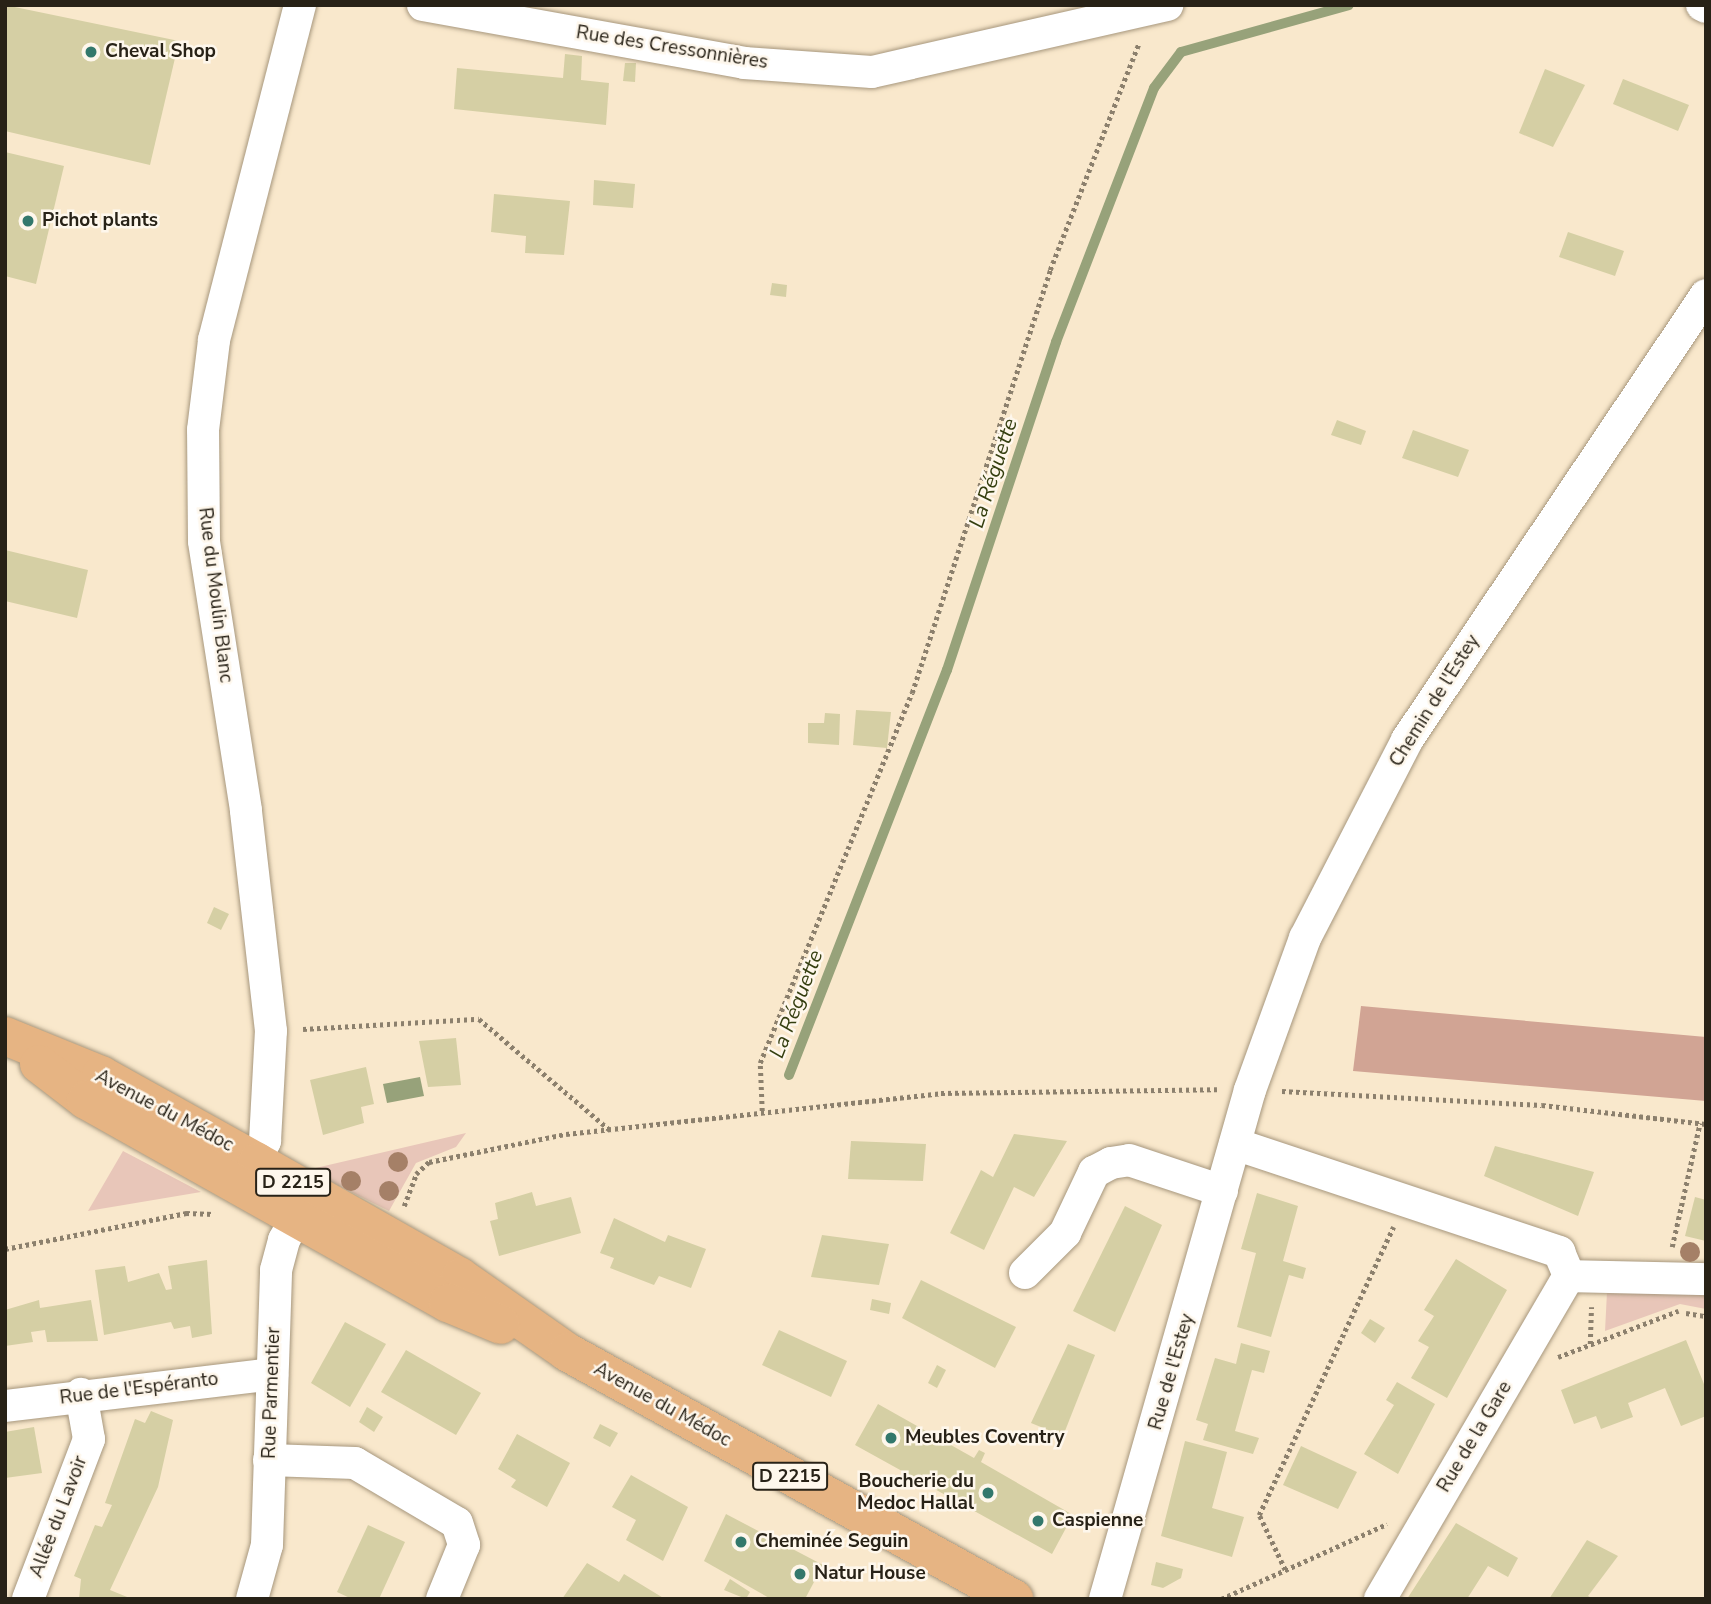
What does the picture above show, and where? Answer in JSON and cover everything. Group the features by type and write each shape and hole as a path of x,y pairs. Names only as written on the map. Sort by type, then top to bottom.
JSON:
{"main road":[{"name":"Avenue du Médoc","path":"5,1037 101,1075 250,1175 303,1206 460,1277 567,1352 1014,1599"}],"street":[{"name":"Rue du Moulin Blanc","path":"250,1175 265,1141 271,1031 201,486 214,340 300,5"},
{"name":"Rue des Cressonnières","path":"423,5 744,63 872,72 1160,7"},
{"name":"Chemin de l'Estey","path":"1235,1144 1250,1090 1305,938 1406,740 1706,295"},
{"name":"Rue de l'Estey","path":"1105,1599 1235,1144"},
{"path":"1235,1144 1559,1252 1581,1275 1706,1279"},
{"path":"1025,1273 1065,1233 1094,1172 1111,1163 1129,1160 1222,1191"},
{"name":"Rue Parmentier","path":"252,1599 267,1545 276,1270 303,1206"},
{"name":"Rue de la Gare","path":"1380,1599 1512,1375 1581,1275"},
{"name":"Rue de l'Espéranto","path":"5,1406 80,1394 272,1374"},
{"name":"Allée du Lavoir","path":"28,1599 89,1439 80,1394"},
{"path":"269,1460 355,1463 457,1523 464,1545 442,1599"}],"path":[{"path":"761,1111 760,1063 912,694 1050,270 1160,7"},
{"path":"271,1031 479,1019 610,1130"},
{"path":"444,1157 610,1130 761,1111 941,1093 1250,1090 1542,1105 1703,1124 1669,1262"},
{"path":"1285,1570 1259,1515 1405,1201"},
{"path":"5,1249 186,1213"},
{"path":"1581,1275 1590,1344"},
{"path":"1512,1375 1678,1311 1706,1316"},
{"path":"1221,1599 1393,1521 1421,1528"}],"shaded area":[{"path":"1361,1006 1706,1037 1706,1101 1353,1071"},
{"path":"420,1077 424,1096 387,1103 383,1084"},
{"path":"466,1133 456,1147 416,1163 389,1211 307,1170"},
{"path":"123,1151 201,1192 88,1211"},
{"path":"1607,1292 1706,1294 1706,1309 1680,1304 1605,1331"}],"building":[{"path":"5,5 179,41 150,165 5,131"},
{"path":"565,54 582,56 581,80 609,83 606,125 454,109 457,68 563,78"},
{"path":"625,63 636,63 635,82 623,81"},
{"path":"1545,69 1585,85 1553,147 1519,133"},
{"path":"1623,79 1689,105 1678,131 1613,104"},
{"name":"Pichot plants","path":"5,152 64,166 36,284 5,276"},
{"path":"594,180 635,184 633,208 593,205"},
{"path":"494,194 570,201 564,255 525,253 526,236 491,232"},
{"path":"1568,232 1624,251 1615,276 1559,257"},
{"path":"772,283 787,285 786,297 770,295"},
{"path":"1337,420 1366,431 1361,445 1331,435"},
{"path":"1413,430 1469,450 1458,477 1402,458"},
{"path":"5,550 88,570 77,618 5,601"},
{"path":"856,710 891,712 887,748 853,745"},
{"path":"825,713 840,714 839,745 808,743 808,723 824,723"},
{"path":"214,907 229,914 221,930 207,923"},
{"path":"456,1038 461,1085 428,1087 419,1041"},
{"path":"366,1067 374,1104 361,1107 364,1123 323,1135 310,1080"},
{"path":"1014,1134 1067,1141 1034,1197 1014,1187 984,1250 950,1233 981,1170 993,1177"},
{"path":"851,1141 926,1144 923,1181 848,1179"},
{"path":"1495,1146 1594,1172 1578,1216 1484,1176"},
{"path":"532,1192 536,1206 571,1197 581,1233 499,1256 490,1221 498,1219 495,1203"},
{"path":"1257,1193 1298,1206 1283,1261 1306,1268 1303,1279 1289,1275 1271,1337 1237,1327 1256,1253 1241,1249"},
{"path":"1695,1197 1706,1200 1706,1241 1685,1236"},
{"path":"1125,1206 1162,1225 1115,1332 1073,1311"},
{"path":"614,1218 665,1242 668,1235 706,1249 691,1288 659,1276 654,1285 610,1268 614,1258 600,1253"},
{"path":"822,1235 889,1244 879,1285 811,1277"},
{"path":"1456,1259 1507,1290 1447,1398 1411,1378 1429,1347 1418,1341 1434,1316 1424,1310"},
{"path":"207,1260 212,1334 192,1338 190,1326 174,1329 171,1322 104,1335 95,1270 125,1266 128,1282 159,1273 166,1290 172,1289 168,1266"},
{"path":"921,1280 1016,1327 995,1368 902,1318"},
{"path":"872,1299 891,1303 889,1314 870,1310"},
{"path":"39,1300 40,1308 91,1300 98,1341 47,1342 45,1330 31,1332 33,1342 5,1346 5,1310"},
{"path":"1370,1319 1385,1328 1375,1343 1361,1333"},
{"path":"345,1322 386,1344 350,1407 311,1383"},
{"path":"779,1330 847,1361 831,1397 762,1365"},
{"path":"1686,1340 1706,1389 1706,1416 1681,1426 1665,1388 1628,1403 1633,1417 1601,1429 1596,1416 1574,1424 1561,1390"},
{"path":"1241,1343 1270,1351 1264,1373 1252,1370 1235,1431 1259,1438 1253,1454 1203,1440 1208,1424 1196,1420 1215,1358 1236,1364"},
{"path":"1068,1344 1095,1355 1063,1436 1031,1423"},
{"path":"406,1350 481,1393 456,1435 381,1392"},
{"path":"937,1365 946,1370 937,1388 928,1383"},
{"path":"1397,1382 1435,1404 1398,1474 1364,1454 1394,1405 1386,1400"},
{"path":"878,1404 974,1458 979,1450 985,1453 981,1462 1073,1515 1052,1554 855,1445"},
{"path":"367,1407 383,1417 374,1432 359,1422"},
{"path":"151,1411 173,1420 158,1487 110,1590 132,1599 79,1599 81,1579 74,1576 95,1525 102,1527 112,1505 105,1503 135,1419 145,1423"},
{"path":"600,1424 618,1433 610,1447 593,1438"},
{"path":"34,1427 42,1473 5,1478 5,1432"},
{"path":"517,1434 570,1463 547,1507 511,1487 516,1480 498,1469"},
{"path":"1185,1441 1227,1452 1212,1508 1244,1517 1232,1557 1161,1536"},
{"path":"1301,1446 1357,1472 1338,1509 1283,1485"},
{"path":"631,1475 688,1507 663,1561 626,1540 636,1520 612,1507"},
{"path":"726,1514 823,1565 805,1599 771,1599 704,1561"},
{"path":"1456,1523 1518,1558 1508,1577 1488,1566 1467,1599 1407,1599"},
{"path":"368,1525 405,1542 379,1599 352,1599 337,1592"},
{"path":"1587,1540 1618,1556 1588,1596 1594,1599 1549,1599"},
{"path":"1156,1562 1183,1569 1181,1578 1163,1588 1151,1585"},
{"path":"587,1563 619,1582 624,1574 665,1599 562,1599"},
{"path":"730,1579 750,1592 746,1599 724,1590"}],"waterway":[{"name":"La Réguette","path":"789,1075 947,670 1056,342 1154,88 1181,52 1349,5"}],"place":[{"name":"Cheval Shop","path":"91,52"},
{"name":"Pichot plants","path":"28,221"},
{"name":"Meubles Coventry","path":"891,1438"},
{"name":"Boucherie du Medoc Hallal","path":"988,1493"},
{"name":"Caspienne","path":"1038,1521"},
{"name":"Cheminée Seguin","path":"741,1542"},
{"name":"Natur House","path":"800,1574"}]}
